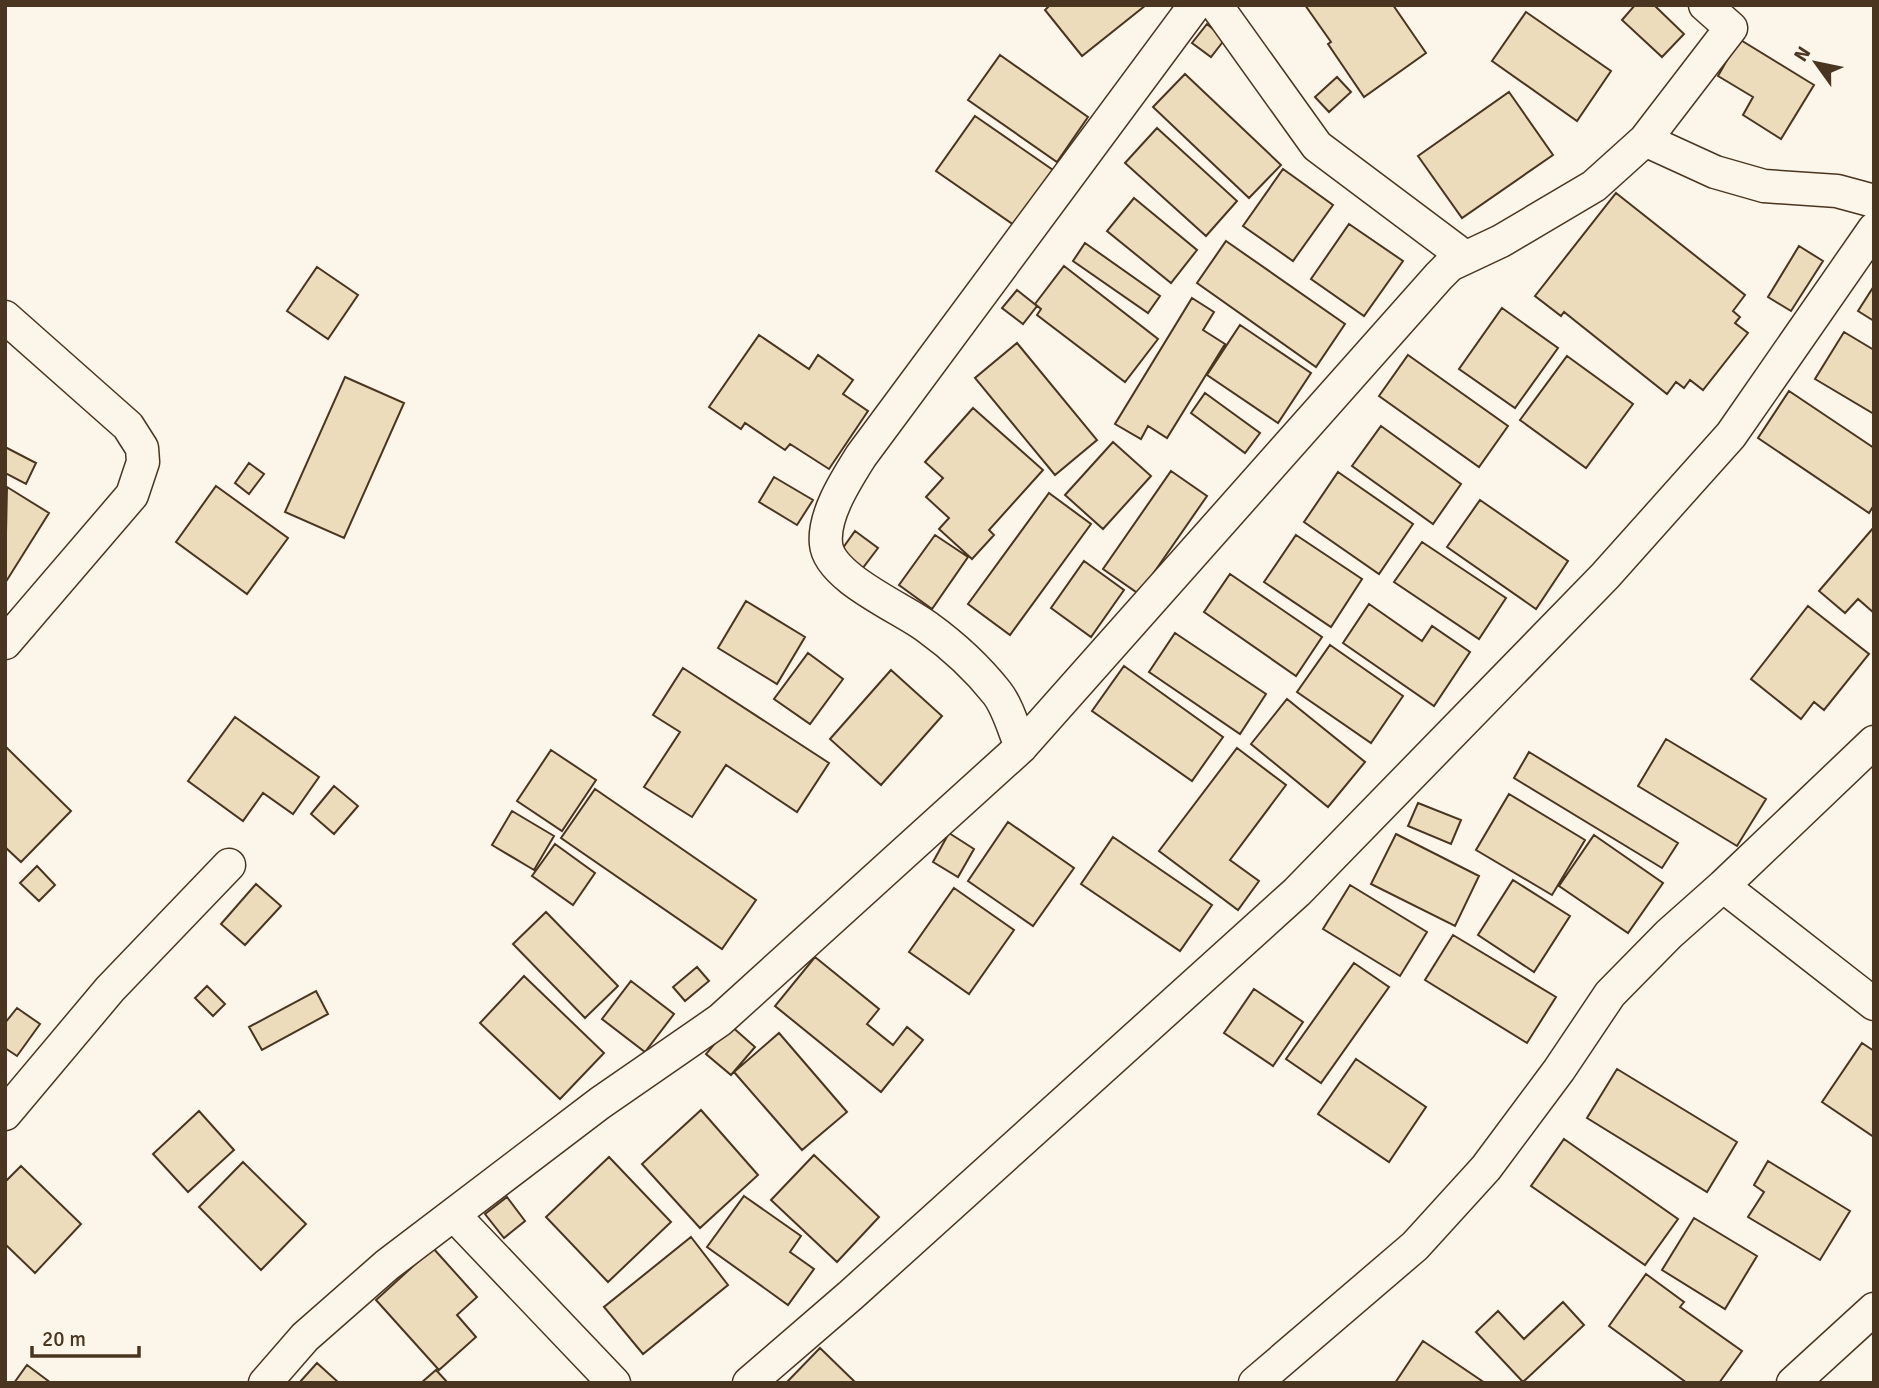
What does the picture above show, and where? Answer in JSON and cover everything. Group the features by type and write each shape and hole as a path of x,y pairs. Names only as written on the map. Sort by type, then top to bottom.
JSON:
{"street":[{"path":"1021,747 998,695 964,659 928,627 855,581 835,564 826,545 830,515 839,490 861,456 1195,5"},
{"path":"1216,5 1317,146 1465,257"},
{"path":"265,1383 305,1337 387,1265 600,1103 720,1020 1021,747 1450,265 1502,241 1594,186 1645,139 1731,28 1705,5"},
{"path":"1645,139 1715,172 1764,187 1837,191 1874,201"},
{"path":"749,1383 851,1295 1297,892 1586,596 1731,435 1874,229"},
{"path":"5,317 128,426 142,448 143,462 132,495 5,643"},
{"path":"1255,1383 1415,1246 1486,1168 1559,1070 1609,994 1669,934 1874,742"},
{"path":"5,1114 110,989 229,865"},
{"path":"1723,886 1874,1004"},
{"path":"454,1215 614,1383"},
{"path":"1793,1383 1874,1309"}],"building":[{"path":"1050,5 1146,5 1082,56 1045,10"},
{"path":"1305,5 1393,5 1426,53 1364,97"},
{"path":"1635,5 1654,5 1684,34 1662,57 1622,20"},
{"path":"1526,12 1611,71 1577,121 1492,61"},
{"path":"1207,24 1225,39 1211,57 1192,43"},
{"path":"1739,39 1814,85 1781,139 1743,115 1753,97 1718,76"},
{"path":"1000,55 1088,117 1057,162 968,100"},
{"path":"1185,74 1281,165 1249,198 1153,107"},
{"path":"1337,77 1351,92 1329,112 1315,97"},
{"path":"1509,92 1553,155 1462,218 1418,156"},
{"path":"975,116 1053,170 1014,225 936,171"},
{"path":"1157,128 1237,201 1206,236 1125,163"},
{"path":"1283,169 1333,205 1293,261 1243,226"},
{"path":"1616,193 1745,295 1733,311 1740,317 1735,323 1748,333 1703,390 1690,380 1684,388 1676,382 1667,394 1564,312 1561,316 1535,296"},
{"path":"1134,198 1197,250 1171,283 1107,231"},
{"path":"1349,224 1403,261 1364,316 1311,279"},
{"path":"1226,241 1345,324 1316,367 1197,283"},
{"path":"1085,243 1160,296 1148,313 1073,261"},
{"path":"1799,246 1823,261 1791,311 1768,297"},
{"path":"1064,266 1158,339 1125,382 1037,315 1041,309 1035,304"},
{"path":"317,267 358,295 328,339 287,311"},
{"path":"1874,286 1874,321 1858,311"},
{"path":"1017,290 1037,306 1023,324 1002,308"},
{"path":"1192,298 1214,312 1203,330 1225,344 1167,438 1148,426 1141,439 1115,424"},
{"path":"1502,308 1558,348 1515,408 1459,369"},
{"path":"1240,325 1311,373 1278,423 1207,375"},
{"path":"1844,332 1874,350 1874,414 1815,379"},
{"path":"759,335 809,369 818,355 853,380 843,394 868,411 829,469 790,444 785,450 745,423 741,429 709,407"},
{"path":"1017,343 1097,440 1055,475 975,378"},
{"path":"1408,355 1508,426 1479,467 1379,396"},
{"path":"1567,356 1633,404 1586,468 1520,420"},
{"path":"345,377 404,403 344,538 285,512"},
{"path":"1789,391 1874,448 1874,505 1869,513 1758,438"},
{"path":"1205,393 1260,433 1245,453 1191,413"},
{"path":"973,408 1043,470 989,530 994,535 972,559 939,529 949,518 926,497 943,478 925,462"},
{"path":"1381,426 1461,484 1433,524 1352,466"},
{"path":"1113,442 1151,476 1103,529 1065,495"},
{"path":"5,447 36,463 26,484 5,473"},
{"path":"249,463 264,474 249,494 235,483"},
{"path":"1171,471 1207,496 1139,594 1103,569"},
{"path":"1338,472 1413,524 1379,574 1304,522"},
{"path":"774,477 813,500 797,525 759,502"},
{"path":"216,486 288,538 247,594 176,542"},
{"path":"7,487 49,513 7,580 5,578"},
{"path":"1049,493 1091,524 1010,635 968,604"},
{"path":"1480,500 1568,561 1536,609 1447,547"},
{"path":"1874,527 1874,613 1858,599 1845,613 1819,591"},
{"path":"855,531 878,548 862,569 840,552"},
{"path":"935,535 968,557 932,609 899,585"},
{"path":"1296,535 1362,579 1331,627 1264,582"},
{"path":"1422,542 1506,598 1479,639 1394,582"},
{"path":"1084,561 1124,590 1091,637 1051,608"},
{"path":"1230,574 1322,637 1296,676 1204,612"},
{"path":"746,601 805,637 777,684 718,648"},
{"path":"1369,604 1422,641 1432,626 1470,652 1434,706 1343,643"},
{"path":"1808,606 1869,654 1824,710 1814,702 1801,719 1751,679"},
{"path":"1175,633 1266,694 1240,734 1149,672"},
{"path":"1330,645 1403,696 1371,743 1297,692"},
{"path":"808,653 843,679 810,724 774,699"},
{"path":"1124,666 1223,737 1192,781 1092,711"},
{"path":"683,668 829,763 797,812 726,765 692,817 644,787 680,732 653,715"},
{"path":"891,670 942,716 881,785 830,739"},
{"path":"1287,699 1365,762 1328,807 1251,744"},
{"path":"235,717 319,777 293,814 263,793 243,821 188,781"},
{"path":"1666,739 1766,799 1737,846 1638,786"},
{"path":"5,746 71,811 21,862 5,847"},
{"path":"1237,748 1286,785 1230,860 1259,881 1238,910 1159,851"},
{"path":"551,750 596,780 562,831 517,801"},
{"path":"1529,752 1678,843 1662,868 1514,778"},
{"path":"334,786 358,806 334,834 311,814"},
{"path":"595,789 756,900 722,949 561,838"},
{"path":"1509,794 1585,840 1552,895 1476,850"},
{"path":"1418,803 1461,820 1451,844 1408,826"},
{"path":"512,811 554,836 534,870 492,845"},
{"path":"1008,822 1074,868 1033,926 968,881"},
{"path":"949,833 974,849 958,877 933,862"},
{"path":"1396,834 1479,876 1455,926 1371,884"},
{"path":"1594,835 1663,883 1628,933 1559,886"},
{"path":"1113,837 1212,905 1180,951 1081,884"},
{"path":"555,844 595,873 573,905 532,876"},
{"path":"37,866 55,885 39,901 20,883"},
{"path":"1513,880 1570,916 1534,972 1478,935"},
{"path":"256,884 281,906 245,945 221,924"},
{"path":"1350,885 1427,932 1400,976 1323,929"},
{"path":"954,888 1014,930 969,994 909,952"},
{"path":"546,912 618,986 585,1018 513,944"},
{"path":"1453,935 1556,997 1527,1043 1425,980"},
{"path":"815,957 879,1009 867,1024 893,1045 907,1027 923,1040 881,1092 775,1006"},
{"path":"1354,963 1389,987 1321,1083 1286,1059"},
{"path":"697,967 709,981 685,1001 673,987"},
{"path":"524,976 604,1053 560,1099 480,1023"},
{"path":"631,981 674,1014 645,1052 602,1019"},
{"path":"207,986 225,1004 213,1016 195,998"},
{"path":"1254,989 1303,1022 1273,1066 1224,1033"},
{"path":"316,991 328,1014 262,1050 249,1027"},
{"path":"17,1008 40,1024 17,1056 5,1048 5,1023"},
{"path":"730,1025 755,1047 731,1075 706,1054"},
{"path":"779,1033 847,1112 802,1150 734,1072"},
{"path":"1862,1043 1874,1051 1874,1137 1822,1102"},
{"path":"1356,1059 1426,1107 1389,1162 1318,1114"},
{"path":"1617,1069 1737,1142 1707,1192 1587,1118"},
{"path":"701,1110 758,1175 700,1228 642,1164"},
{"path":"199,1111 234,1150 188,1192 153,1154"},
{"path":"1564,1139 1678,1219 1645,1265 1531,1186"},
{"path":"814,1155 879,1217 837,1262 771,1200"},
{"path":"609,1157 671,1222 608,1282 546,1217"},
{"path":"1768,1161 1850,1211 1820,1260 1748,1217 1764,1192 1754,1185"},
{"path":"243,1162 306,1224 261,1270 199,1207"},
{"path":"21,1166 81,1224 35,1273 5,1244 5,1182"},
{"path":"744,1196 801,1236 790,1252 814,1269 788,1305 707,1247"},
{"path":"507,1197 525,1221 504,1238 485,1214"},
{"path":"1694,1218 1757,1256 1725,1309 1662,1270"},
{"path":"691,1237 728,1285 643,1354 604,1307"},
{"path":"433,1248 477,1297 457,1315 476,1337 439,1370 376,1300"},
{"path":"1646,1274 1684,1302 1680,1307 1742,1351 1719,1383 1687,1383 1609,1326"},
{"path":"1563,1302 1584,1325 1523,1382 1476,1332 1498,1311 1524,1339"},
{"path":"1423,1341 1485,1383 1395,1383"},
{"path":"820,1348 856,1383 786,1383"},
{"path":"317,1363 339,1383 299,1383"},
{"path":"27,1365 51,1383 14,1383"},
{"path":"436,1370 448,1383 421,1383"}]}
